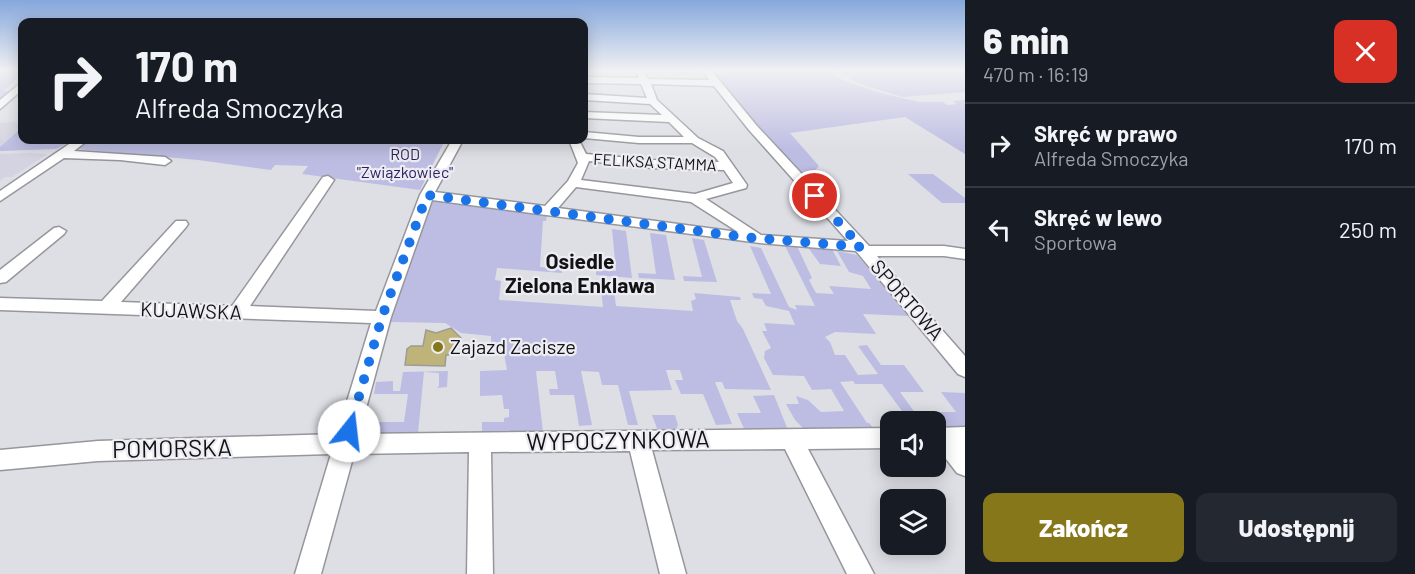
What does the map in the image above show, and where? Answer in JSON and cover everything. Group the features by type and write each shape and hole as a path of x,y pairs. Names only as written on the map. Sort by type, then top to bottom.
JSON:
{"street":[{"path":"588,97 653,100"},
{"path":"573,183 695,198 741,185 719,154 694,140 652,97"},
{"name":"SPORTOWA","path":"727,97 863,249 965,369"},
{"path":"0,106 14,106"},
{"path":"588,115 672,119"},
{"path":"588,135 639,140 694,140"},
{"path":"0,197 76,144"},
{"path":"308,574 382,317 427,195 455,144"},
{"path":"548,211 573,183 584,163 576,144"},
{"path":"61,154 120,156 165,161"},
{"name":"FELIKSA STAMMA","path":"583,157 652,164 728,166"},
{"path":"236,313 328,180"},
{"path":"427,195 760,238 863,249 944,251 965,254"},
{"path":"695,198 760,238"},
{"path":"106,308 181,224"},
{"path":"0,278 59,231"},
{"name":"KUJAWSKA","path":"0,304 382,317"},
{"path":"948,437 965,466"},
{"name":"WYPOCZYNKOWA","path":"345,444 880,438"},
{"path":"791,439 861,574"},
{"path":"639,441 673,574"},
{"path":"480,443 480,574"},
{"name":"POMORSKA","path":"0,460 98,451 345,444"}],"shaded area":[{"path":"18,121 18,131 0,147 0,123"},
{"path":"0,154 48,154 12,177 5,177 0,181"}],"green space":[{"path":"732,97 897,97 919,102 942,102 948,105 957,104 953,101 965,100 965,154 905,117 790,133 819,166 806,181"},
{"path":"18,131 18,144 66,144 56,149 0,151 0,147"},
{"name":"ROD \"Związkowiec\"","path":"84,144 443,144 420,190 302,174 308,166 275,165 271,170 198,160 77,149"},
{"path":"908,174 933,174 965,198 965,203 942,203"},
{"path":"429,198 547,214 546,221 543,221 540,267 562,269 562,273 497,268 495,280 501,281 499,300 603,307 600,282 606,282 607,290 614,291 616,306 693,311 691,301 696,299 694,293 740,297 741,300 730,300 737,321 743,329 771,390 725,389 722,382 715,382 732,424 716,425 703,394 681,394 675,380 683,380 680,370 666,370 672,390 629,391 638,425 628,425 618,385 602,385 599,372 581,371 592,425 579,426 574,395 550,395 549,389 558,389 555,371 536,371 543,432 482,433 482,422 504,422 504,418 509,417 509,409 504,409 502,395 480,396 480,371 507,370 502,343 491,342 491,336 461,333 445,323 390,322"},
{"path":"612,229 626,231 632,278 596,275 596,270 616,271"},
{"path":"650,233 666,235 675,280 639,278 638,273 656,274"},
{"path":"692,238 704,240 717,282 684,281 683,276 702,277"},
{"path":"784,244 797,246 812,278 809,280 816,293 834,294 829,286 871,289 863,276 849,272 837,251 857,255 908,316 863,314 876,334 835,332 825,337 830,342 835,355 845,355 858,375 878,374 858,346 867,345 881,365 904,365 924,392 900,392 914,411 902,411 882,384 855,384 853,381 840,382 867,423 874,429 805,430 795,420 786,404 799,404 796,396 808,400 821,412 844,411 831,389 812,390 804,376 773,375 764,358 765,351 771,348 762,331 767,331 764,323 795,325 789,311 766,306 762,299 754,298 752,293 771,294 750,246 761,248 789,307 797,310 795,305 815,306"},
{"path":"807,246 832,249 841,266 820,264"},
{"path":"448,371 447,387 437,388 439,373 424,372 418,433 365,434 367,422 404,422 408,394 374,394 376,382 393,381 393,391 400,391 403,372"},
{"path":"941,392 965,393 965,427 946,427 946,412 956,412"},
{"path":"774,395 788,430 745,431 737,413 761,413 753,396"},
{"path":"652,415 675,415 678,425 675,431 658,431"}],"building":[{"name":"Zajazd Zacisze","path":"451,328 461,338 455,341 454,355 446,355 445,366 405,365 407,349 411,346 423,346 426,330 436,333"}],"place":[{"name":"Zajazd Zacisze","path":"438,347"}],"district":[{"name":"Osiedle Zielona Enklawa","path":"580,274"}],"route":[{"path":"349,431 382,317 427,195 743,237 861,247 815,196"}]}
